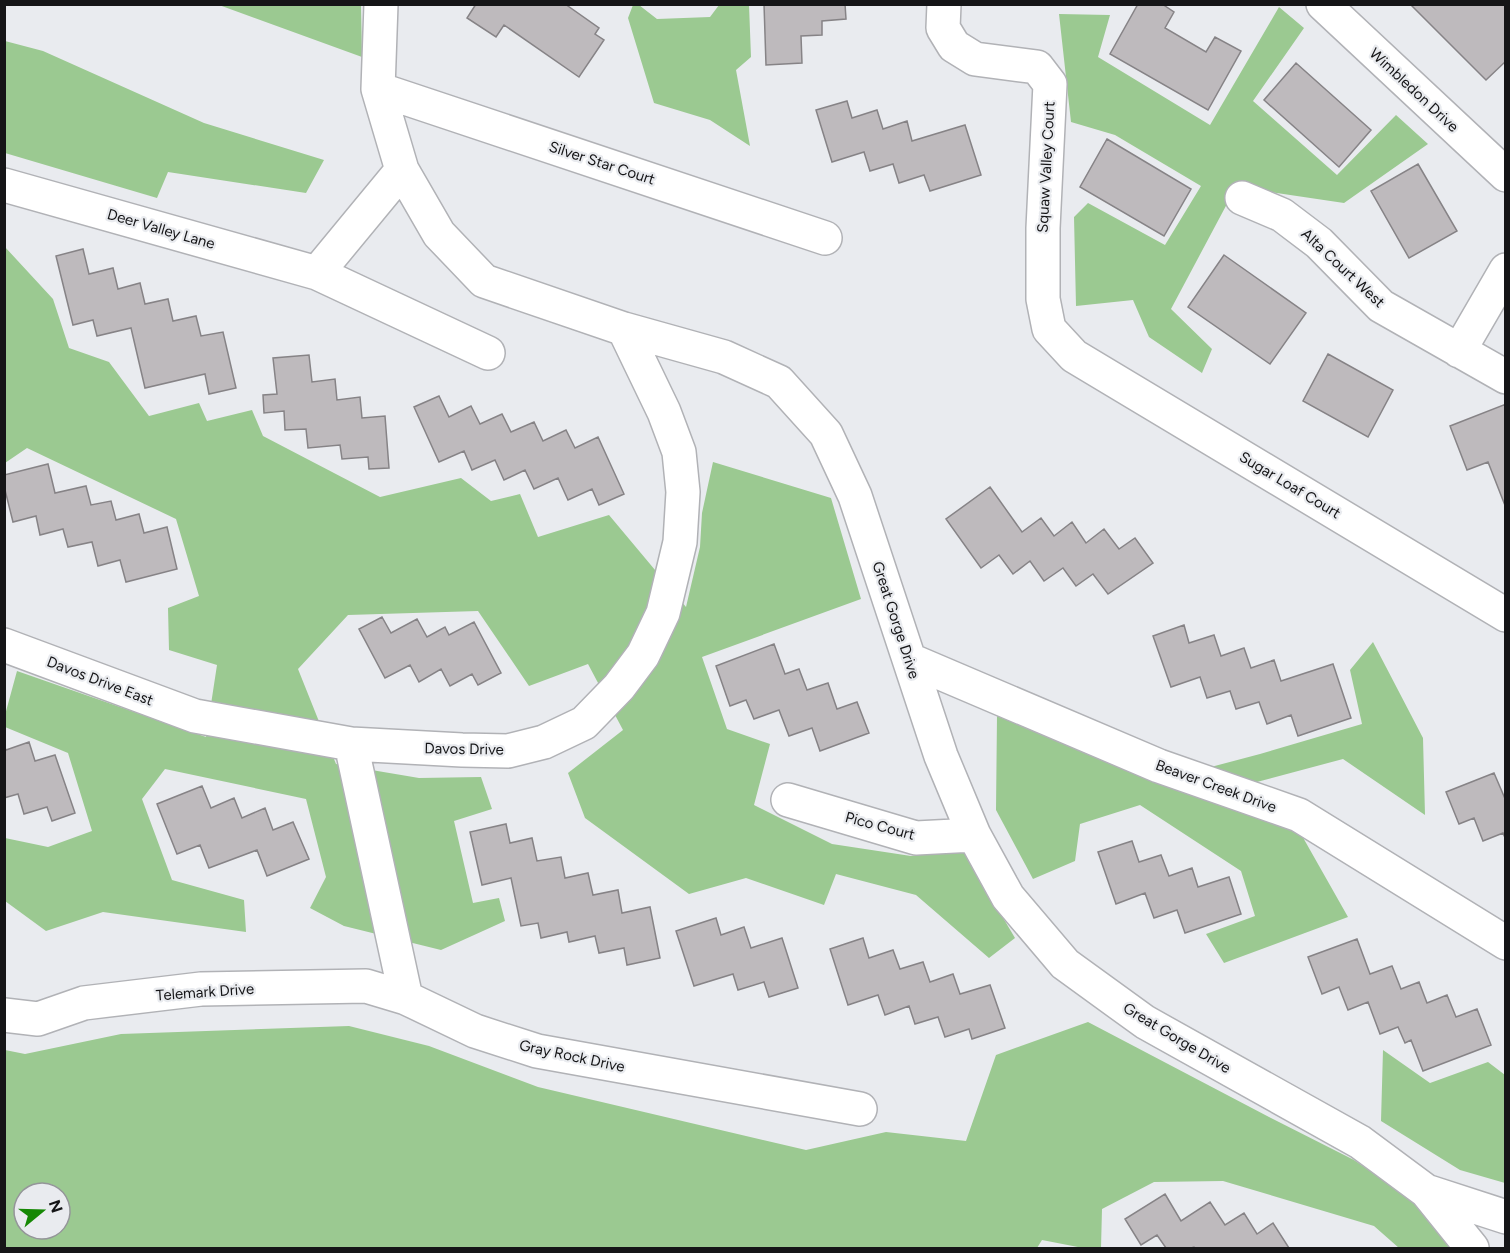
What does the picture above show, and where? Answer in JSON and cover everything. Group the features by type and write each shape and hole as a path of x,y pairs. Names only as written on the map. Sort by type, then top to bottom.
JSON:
{"street":[{"name":"Great Gorge Drive","path":"381,4 378,89 402,170 439,234 484,281 624,329 724,357 779,382 826,435 855,496 941,756 974,835 1008,897 1065,964 1145,1022 1360,1142 1426,1191 1472,1248"},
{"name":"Squaw Valley Court","path":"944,4 943,28 954,46 975,59 1037,67 1050,84 1043,228 1043,298 1049,330 1074,356"},
{"name":"Wimbledon Drive","path":"1323,4 1506,175"},
{"name":"Silver Star Court","path":"378,89 825,238"},
{"path":"317,273 402,170"},
{"name":"Deer Valley Lane","path":"4,185 317,273 488,353"},
{"name":"Alta Court West","path":"1242,198 1282,215 1319,243 1381,306 1506,376"},
{"path":"1459,351 1506,270"},
{"name":"Davos Drive","path":"195,716 351,744 508,751 543,742 584,723 620,687 643,655 663,613 680,542 683,492 679,453 664,412 624,329"},
{"name":"Sugar Loaf Court","path":"1074,356 1506,615"},
{"name":"Davos Drive East","path":"4,645 195,716"},
{"name":"Beaver Creek Drive","path":"910,660 1159,766 1299,815 1506,943"},
{"path":"351,744 406,998"},
{"name":"Pico Court","path":"788,800 916,838 974,835"},
{"name":"Telemark Drive","path":"4,1015 38,1019 84,1003 201,989 366,986 406,998"},
{"name":"Gray Rock Drive","path":"406,998 475,1031 537,1051 860,1109"},
{"path":"1426,1191 1506,1217"}],"green space":[{"path":"219,5 361,5 362,57"},
{"path":"633,5 639,5 657,19 710,17 719,5 749,5 751,57 736,70 750,146 710,120 654,103 628,18"},
{"path":"1279,7 1304,28 1253,101 1337,175 1396,115 1428,144 1344,203 1236,187 1171,309 1212,349 1202,373 1149,337 1133,300 1076,306 1074,217 1088,203 1165,245 1201,186 1115,135 1071,122 1059,14 1110,15 1098,57 1210,125"},
{"path":"5,41 43,51 204,123 324,160 306,193 168,172 157,198 5,153"},
{"path":"5,247 53,299 69,348 109,362 149,416 199,403 207,421 252,410 263,436 380,497 461,478 491,501 520,494 538,537 609,515 686,607 700,547 702,513 713,462 831,498 861,599 702,657 727,729 770,744 754,805 832,844 911,856 963,850 1015,938 989,958 916,895 836,874 824,905 746,878 689,894 585,818 568,773 623,730 588,664 529,686 478,611 348,615 298,669 336,764 419,778 481,777 492,809 454,821 473,903 499,898 505,921 441,950 344,926 310,908 326,877 306,799 165,769 142,799 172,880 244,900 246,932 103,912 46,931 5,901 5,838 48,847 92,831 68,753 5,727 5,715 17,671 206,737 217,665 169,650 168,608 199,596 176,519 27,448 5,463"},
{"path":"1373,642 1423,738 1425,815 1343,759 1204,796 1301,834 1348,917 1224,963 1206,934 1255,916 1241,871 1140,805 1080,824 1075,861 1033,879 996,810 997,716 1158,781 1362,724 1350,670"},
{"path":"1088,1022 1354,1160 1420,1204 1451,1248 1399,1248 1374,1226 1223,1181 1154,1182 1102,1209 1101,1248 1083,1248 1042,1240 1037,1248 5,1248 5,1050 25,1054 121,1034 349,1026 429,1046 538,1087 806,1150 886,1132 966,1141 996,1055"},
{"path":"1383,1050 1430,1083 1488,1062 1505,1075 1505,1183 1460,1170 1381,1121"}],"building":[{"path":"476,4 565,4 599,28 595,34 604,40 579,77 504,25 496,37 467,18"},
{"path":"764,4 845,4 846,19 822,21 822,35 801,36 802,63 766,65"},
{"path":"1138,4 1162,4 1174,12 1165,28 1206,52 1215,37 1241,51 1208,110 1110,54"},
{"path":"1506,4 1506,61 1486,80 1411,5"},
{"path":"1296,63 1371,130 1339,167 1264,100"},
{"path":"847,101 852,118 877,110 883,129 907,121 912,141 965,125 981,175 930,191 924,175 899,183 893,164 870,171 864,152 832,162 816,110"},
{"path":"1107,139 1191,189 1164,236 1080,187"},
{"path":"1418,164 1457,231 1409,258 1371,191"},
{"path":"83,249 89,274 113,268 118,289 140,283 145,304 168,299 173,321 196,316 201,336 223,332 236,388 209,394 205,374 145,388 131,328 97,336 93,320 73,325 56,256"},
{"path":"1224,255 1306,313 1270,364 1188,307"},
{"path":"1328,354 1393,390 1368,437 1303,401"},
{"path":"309,355 312,382 335,379 337,400 360,397 362,418 385,416 389,468 369,469 368,457 342,459 340,445 308,448 306,429 285,430 284,411 264,413 263,395 277,394 273,358"},
{"path":"439,396 449,417 471,406 480,424 502,414 511,432 534,422 543,441 566,430 575,448 598,437 624,494 599,505 592,489 568,500 558,478 534,489 525,470 504,480 495,460 472,470 464,451 439,462 414,407"},
{"path":"1506,404 1506,508 1488,462 1467,470 1450,426"},
{"path":"48,464 55,493 86,486 91,505 111,501 116,520 139,514 144,533 167,527 177,569 126,582 120,560 98,566 92,542 68,547 63,529 40,535 36,516 13,522 4,486 4,475"},
{"path":"990,487 1022,532 1041,518 1054,536 1072,522 1086,543 1104,529 1119,549 1135,538 1153,563 1108,594 1093,574 1076,586 1063,568 1044,581 1030,561 1013,574 999,555 981,568 946,519"},
{"path":"382,617 391,633 417,619 427,637 445,627 449,635 474,622 501,673 478,685 472,674 450,686 441,669 419,682 410,665 385,678 359,629"},
{"path":"1184,625 1189,643 1214,635 1221,656 1244,648 1251,668 1274,660 1281,681 1333,664 1351,718 1298,736 1291,715 1267,724 1259,702 1236,709 1230,691 1207,698 1200,677 1171,687 1153,636"},
{"path":"774,644 785,674 799,669 807,690 828,683 837,709 857,702 869,733 820,751 812,728 789,736 779,710 754,719 746,700 730,706 716,666"},
{"path":"29,742 35,761 55,755 75,813 52,821 47,807 24,814 18,794 4,798 4,745 6,750"},
{"path":"1494,773 1506,801 1506,840 1503,833 1483,841 1474,818 1459,824 1446,792"},
{"path":"202,786 211,808 234,798 242,818 265,808 273,830 293,822 309,859 267,876 257,850 209,868 200,845 177,854 157,804"},
{"path":"506,824 510,843 532,838 537,861 561,857 565,878 588,873 593,895 618,890 622,913 650,907 660,958 627,965 624,948 599,953 595,936 569,942 567,932 541,938 538,923 521,926 511,878 482,885 470,832"},
{"path":"1132,841 1139,862 1161,855 1169,876 1192,868 1198,887 1229,877 1241,914 1185,933 1177,910 1154,918 1145,893 1116,904 1098,852"},
{"path":"716,918 721,935 744,927 751,948 782,938 798,988 769,997 764,982 738,990 733,974 694,986 676,931"},
{"path":"863,938 869,958 893,950 900,969 923,962 930,982 953,974 960,994 990,985 1005,1028 972,1039 969,1029 945,1037 938,1017 915,1024 909,1006 885,1015 878,995 848,1005 830,949"},
{"path":"1357,939 1370,974 1392,966 1401,989 1419,982 1427,1003 1447,995 1456,1017 1477,1009 1491,1045 1423,1071 1411,1040 1405,1043 1398,1027 1380,1034 1368,1002 1348,1010 1339,987 1322,994 1308,957"},
{"path":"1165,1194 1181,1221 1210,1202 1225,1225 1244,1213 1257,1234 1273,1223 1289,1248 1166,1248 1157,1235 1141,1245 1125,1219"}]}
